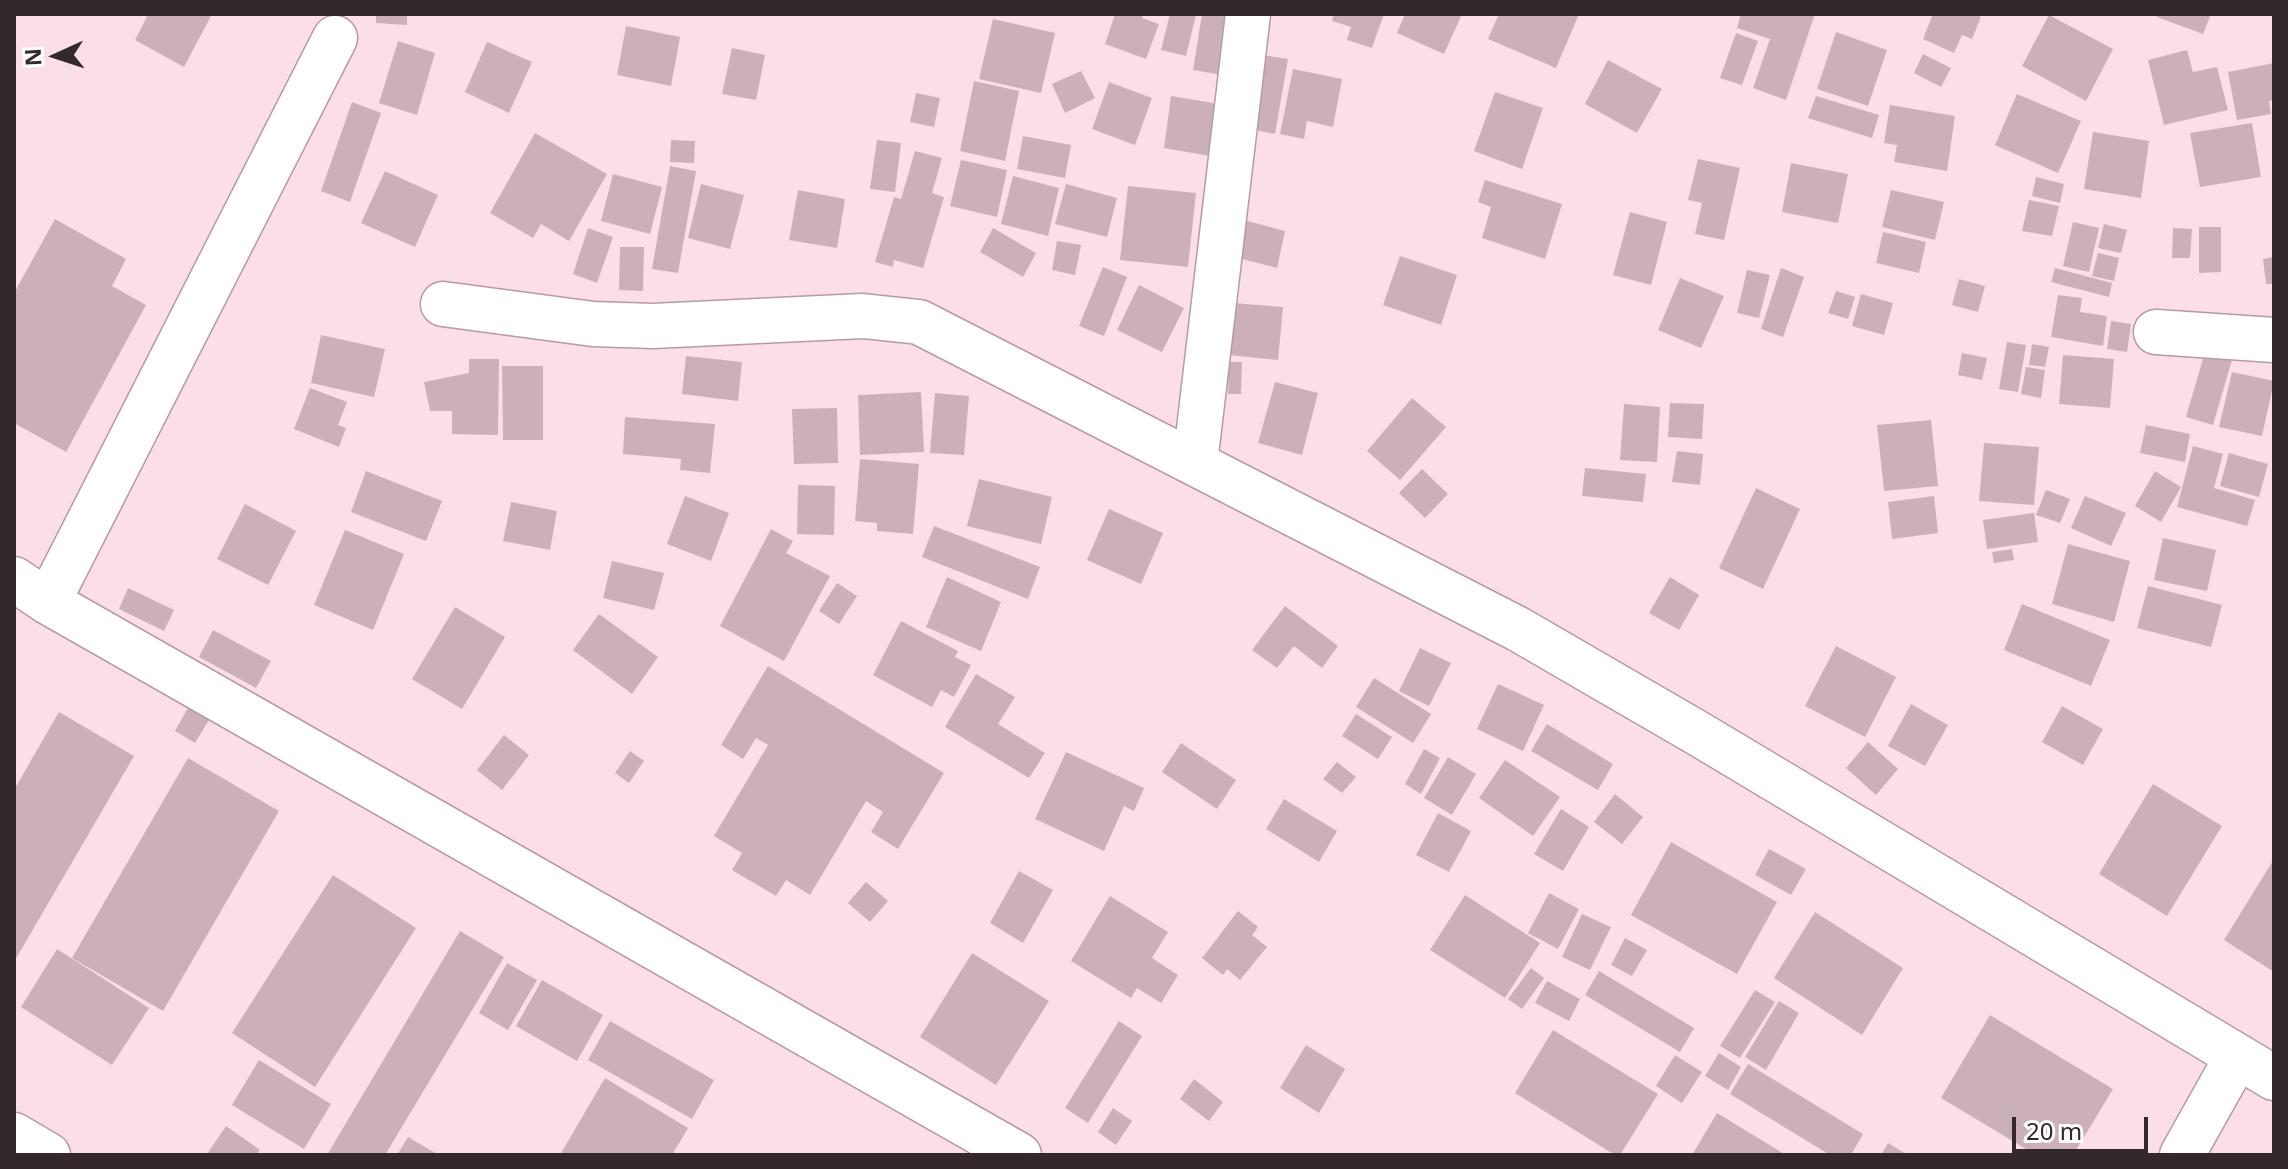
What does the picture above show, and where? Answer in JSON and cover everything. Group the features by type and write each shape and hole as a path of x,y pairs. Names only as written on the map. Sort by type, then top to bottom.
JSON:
{"main road":[{"path":"1195,463 1248,14"},
{"path":"335,38 31,591 1019,1155"},
{"path":"443,304 593,324 653,326 863,316 919,322 1531,636 2256,1067 2182,1155"},
{"path":"2156,332 2274,340"},
{"path":"14,1135 48,1155"}],"building":[{"path":"142,14 212,14 184,67 135,40 147,17"},
{"path":"376,14 407,14 407,25 376,23"},
{"path":"1115,14 1143,14 1142,18 1159,24 1146,59 1105,44"},
{"path":"1170,14 1196,15 1186,56 1161,50"},
{"path":"1202,14 1226,14 1222,75 1193,70"},
{"path":"1334,14 1384,14 1372,48 1347,40 1351,27 1332,21"},
{"path":"1405,14 1462,14 1444,54 1397,33"},
{"path":"1499,14 1579,14 1556,68 1488,39"},
{"path":"1741,14 1815,14 1786,100 1753,88 1770,39 1737,28"},
{"path":"1933,14 1974,14 1981,17 1972,39 1962,35 1954,53 1923,39"},
{"path":"2158,14 2211,14 2203,34 2157,17"},
{"path":"2049,15 2113,49 2086,101 2022,66"},
{"path":"993,19 1055,33 1041,93 979,79"},
{"path":"626,26 680,37 671,86 617,75"},
{"path":"1836,32 1887,50 1868,106 1817,89"},
{"path":"1736,33 1758,41 1742,85 1720,78"},
{"path":"398,41 435,53 417,115 379,103"},
{"path":"487,42 532,62 509,113 465,92"},
{"path":"732,48 765,55 756,100 722,94"},
{"path":"2187,50 2193,72 2217,67 2228,110 2164,125 2148,60"},
{"path":"1256,54 1288,59 1275,134 1244,128"},
{"path":"1923,54 1951,68 1941,87 1914,73"},
{"path":"1608,60 1662,89 1637,133 1585,104"},
{"path":"2274,63 2274,100 2269,101 2271,114 2237,120 2228,72"},
{"path":"1293,69 1342,79 1333,127 1307,121 1304,139 1280,134"},
{"path":"1081,71 1095,98 1065,113 1052,84"},
{"path":"974,81 1019,91 1005,161 960,151"},
{"path":"1109,82 1152,98 1135,145 1092,129"},
{"path":"1495,92 1543,108 1522,169 1474,151"},
{"path":"916,93 940,98 934,127 910,122"},
{"path":"2017,94 2081,121 2058,173 1995,145"},
{"path":"1171,96 1219,104 1210,156 1164,148"},
{"path":"1816,96 1879,115 1872,138 1808,118"},
{"path":"352,102 381,113 350,202 321,191"},
{"path":"1890,105 1955,116 1947,171 1894,162 1897,145 1884,143"},
{"path":"2252,123 2261,177 2200,187 2190,133"},
{"path":"2093,132 2149,141 2141,198 2084,189"},
{"path":"535,133 607,174 569,241 541,224 533,238 490,213"},
{"path":"1023,136 1071,145 1065,178 1017,169"},
{"path":"671,140 695,141 694,163 670,162"},
{"path":"877,140 901,143 895,192 870,189"},
{"path":"915,151 942,158 932,193 944,197 923,268 894,260 893,267 875,262 894,197 901,199"},
{"path":"1698,159 1740,168 1724,240 1695,234 1702,203 1688,200"},
{"path":"961,160 1007,170 997,217 950,206"},
{"path":"1791,163 1848,174 1838,223 1782,212"},
{"path":"670,166 696,171 678,273 652,269"},
{"path":"385,171 438,195 415,247 361,223"},
{"path":"613,174 662,187 650,234 601,221"},
{"path":"1013,176 1059,188 1048,236 1001,224"},
{"path":"2036,177 2064,184 2060,203 2032,196"},
{"path":"1485,180 1562,204 1545,259 1482,238 1491,207 1478,202"},
{"path":"701,184 744,195 730,249 688,238"},
{"path":"1066,184 1117,198 1107,237 1055,224"},
{"path":"1128,186 1196,193 1188,267 1120,260"},
{"path":"798,190 845,199 837,248 789,240"},
{"path":"1891,190 1944,202 1935,240 1882,227"},
{"path":"2029,200 2059,206 2052,236 2022,231"},
{"path":"1630,212 1667,222 1651,285 1613,275"},
{"path":"55,219 126,259 112,286 146,305 66,452 14,423 14,293"},
{"path":"1244,220 1285,231 1277,268 1235,257"},
{"path":"2073,222 2099,228 2089,272 2063,266"},
{"path":"2104,224 2127,230 2121,253 2098,248"},
{"path":"2199,227 2221,227 2221,272 2199,273"},
{"path":"588,228 613,237 597,283 573,274"},
{"path":"993,228 1036,253 1023,277 980,252"},
{"path":"2173,228 2192,229 2190,258 2172,258"},
{"path":"1883,232 1926,242 1919,273 1876,263"},
{"path":"1057,241 1081,245 1075,275 1052,270"},
{"path":"620,247 644,247 643,291 619,290"},
{"path":"2098,253 2119,258 2114,281 2092,276"},
{"path":"1400,256 1457,275 1441,325 1383,305"},
{"path":"2274,257 2274,284 2266,284 2263,259"},
{"path":"1103,267 1127,277 1104,336 1079,326"},
{"path":"1781,268 1804,277 1783,337 1761,329"},
{"path":"2055,268 2112,283 2109,297 2051,282"},
{"path":"1747,270 1770,275 1759,318 1737,313"},
{"path":"1680,278 1724,296 1701,348 1658,330"},
{"path":"1959,279 1985,286 1978,312 1952,305"},
{"path":"1139,285 1184,308 1162,352 1117,330"},
{"path":"1836,291 1855,297 1848,319 1828,313"},
{"path":"1861,294 1893,303 1884,335 1852,326"},
{"path":"2058,295 2082,298 2080,312 2107,316 2103,346 2051,337"},
{"path":"1233,303 1283,307 1278,360 1228,355"},
{"path":"2111,321 2131,324 2127,352 2107,349"},
{"path":"321,335 385,349 374,397 311,383"},
{"path":"2007,342 2026,345 2018,392 1999,389"},
{"path":"2032,344 2049,347 2045,367 2029,365"},
{"path":"2205,352 2232,360 2213,425 2186,417"},
{"path":"1962,353 1987,358 1982,380 1958,375"},
{"path":"2063,355 2114,359 2110,408 2059,404"},
{"path":"686,356 742,362 738,401 682,394"},
{"path":"469,359 499,359 498,435 452,434 452,411 430,411 424,382 469,373"},
{"path":"1229,362 1242,362 1241,394 1228,394"},
{"path":"502,366 543,366 543,440 503,440"},
{"path":"2026,367 2045,370 2041,398 2021,394"},
{"path":"2232,372 2274,381 2262,436 2219,427"},
{"path":"1275,382 1318,393 1302,455 1258,443"},
{"path":"310,388 347,402 338,425 346,428 339,447 294,429"},
{"path":"921,392 924,452 860,455 858,395"},
{"path":"935,393 969,396 964,455 930,453"},
{"path":"1412,398 1446,427 1400,480 1367,451"},
{"path":"1670,403 1704,404 1702,439 1668,437"},
{"path":"1624,404 1660,407 1657,462 1620,460"},
{"path":"837,408 838,463 794,464 792,409"},
{"path":"625,417 715,424 710,473 680,470 681,459 623,454"},
{"path":"1931,420 1938,486 1884,491 1877,425"},
{"path":"2146,425 2190,434 2185,462 2140,453"},
{"path":"1984,443 2039,447 2034,505 1979,501"},
{"path":"2193,446 2223,454 2214,488 2255,500 2247,526 2177,507"},
{"path":"1677,451 1703,454 1700,485 1672,482"},
{"path":"2229,453 2268,464 2259,497 2220,486"},
{"path":"860,459 919,464 913,534 877,531 877,523 855,521"},
{"path":"1585,468 1646,474 1643,502 1582,496"},
{"path":"1422,469 1448,494 1425,518 1399,493"},
{"path":"366,471 442,501 426,541 351,512"},
{"path":"2155,471 2181,487 2161,522 2135,506"},
{"path":"979,479 1052,497 1041,544 967,526"},
{"path":"798,485 835,486 834,535 797,534"},
{"path":"1756,488 1800,509 1763,589 1719,568"},
{"path":"2046,490 2070,499 2060,523 2036,515"},
{"path":"685,496 729,513 711,561 667,544"},
{"path":"1934,496 1938,533 1892,539 1888,502"},
{"path":"2085,496 2126,513 2111,546 2071,528"},
{"path":"511,502 557,511 550,550 503,541"},
{"path":"245,504 296,531 268,585 217,559"},
{"path":"1109,509 1163,533 1141,584 1087,560"},
{"path":"2034,513 2038,542 1987,549 1983,520"},
{"path":"934,526 1040,567 1028,599 922,557"},
{"path":"771,529 793,541 786,553 830,576 784,661 720,626"},
{"path":"345,530 404,554 373,630 314,605"},
{"path":"2163,538 2216,550 2207,591 2154,580"},
{"path":"2068,544 2130,561 2114,622 2052,604"},
{"path":"2012,549 2014,560 1994,563 1992,552"},
{"path":"612,561 664,573 654,610 603,598"},
{"path":"947,577 1001,602 981,651 926,627"},
{"path":"1670,577 1699,595 1679,630 1649,613"},
{"path":"837,583 857,596 839,624 819,611"},
{"path":"2148,586 2222,605 2211,647 2137,628"},
{"path":"128,588 174,610 164,631 119,609"},
{"path":"2022,604 2110,640 2091,686 2004,650"},
{"path":"1285,606 1338,646 1322,668 1294,646 1277,668 1252,650"},
{"path":"455,607 505,637 462,709 412,679"},
{"path":"599,614 658,657 632,694 573,650"},
{"path":"901,621 958,651 955,657 971,665 954,697 941,690 932,707 873,675"},
{"path":"213,630 271,661 256,688 199,657"},
{"path":"1836,646 1896,677 1865,737 1805,706"},
{"path":"1420,648 1451,663 1429,706 1399,691"},
{"path":"768,666 944,773 898,849 871,832 883,812 866,801 810,895 786,880 776,896 732,870 742,853 714,836 768,745 756,738 743,759 721,745"},
{"path":"976,674 1015,697 998,724 1045,753 1029,778 945,727"},
{"path":"1374,678 1431,714 1413,743 1356,707"},
{"path":"1498,684 1544,705 1523,751 1477,729"},
{"path":"1911,704 1948,725 1925,766 1888,746"},
{"path":"189,706 210,718 195,743 175,731"},
{"path":"2062,706 2103,729 2083,765 2042,742"},
{"path":"59,712 134,756 14,962 14,790"},
{"path":"1356,714 1392,737 1378,759 1342,736"},
{"path":"1547,724 1613,764 1598,790 1531,751"},
{"path":"504,735 529,755 502,790 477,770"},
{"path":"1868,742 1898,769 1876,795 1846,768"},
{"path":"1181,743 1236,780 1217,809 1162,772"},
{"path":"1424,749 1440,758 1421,794 1405,784"},
{"path":"630,751 644,761 629,783 615,773"},
{"path":"1066,752 1144,788 1134,811 1124,806 1104,851 1035,819"},
{"path":"1448,757 1476,774 1452,815 1424,798"},
{"path":"188,758 279,811 163,1011 72,958"},
{"path":"1505,760 1560,797 1533,836 1479,798"},
{"path":"1337,762 1356,777 1342,793 1323,779"},
{"path":"2153,784 2222,826 2167,916 2099,874"},
{"path":"1615,794 1643,817 1622,844 1594,822"},
{"path":"1284,799 1337,831 1319,862 1266,829"},
{"path":"1561,809 1589,827 1563,871 1534,854"},
{"path":"1438,813 1471,831 1449,872 1416,855"},
{"path":"1671,842 1777,902 1737,974 1631,915"},
{"path":"1769,849 1806,869 1791,895 1755,875"},
{"path":"2274,859 2274,972 2224,940"},
{"path":"1019,871 1053,890 1023,943 990,923"},
{"path":"333,875 416,928 315,1087 232,1033"},
{"path":"866,882 888,901 870,922 848,903"},
{"path":"1549,893 1579,909 1558,949 1528,933"},
{"path":"1465,895 1540,943 1505,998 1430,950"},
{"path":"1110,896 1168,932 1152,958 1178,975 1161,1003 1137,988 1131,998 1071,961"},
{"path":"1238,911 1258,927 1252,935 1267,947 1240,980 1227,969 1223,975 1202,958"},
{"path":"1815,912 1903,968 1862,1035 1774,978"},
{"path":"1582,914 1611,927 1590,970 1562,957"},
{"path":"460,931 504,957 385,1155 327,1155"},
{"path":"1625,938 1647,950 1632,976 1611,965"},
{"path":"57,949 149,1008 112,1065 21,1007"},
{"path":"972,953 1049,1001 996,1085 920,1037"},
{"path":"507,963 537,980 508,1030 479,1013"},
{"path":"1531,968 1544,978 1522,1009 1508,999"},
{"path":"1599,971 1694,1028 1680,1052 1585,995"},
{"path":"542,980 603,1015 577,1061 516,1026"},
{"path":"1547,981 1580,999 1569,1021 1535,1003"},
{"path":"1755,990 1775,1002 1740,1058 1720,1046"},
{"path":"1779,1001 1799,1013 1766,1070 1745,1057"},
{"path":"1990,1015 2113,1089 2073,1155 2036,1155 1941,1098"},
{"path":"610,1021 714,1080 692,1119 588,1060"},
{"path":"1119,1021 1142,1036 1088,1123 1065,1108"},
{"path":"1553,1030 1658,1094 1620,1155 1615,1155 1515,1093"},
{"path":"1306,1045 1345,1069 1319,1113 1280,1088"},
{"path":"1719,1053 1741,1067 1728,1090 1705,1076"},
{"path":"1675,1055 1702,1072 1682,1103 1656,1086"},
{"path":"259,1060 331,1104 304,1149 232,1105"},
{"path":"1748,1064 1863,1134 1851,1155 1830,1155 1730,1094"},
{"path":"605,1078 688,1128 672,1155 560,1155"},
{"path":"1194,1079 1223,1102 1209,1121 1180,1099"},
{"path":"1113,1108 1132,1121 1116,1145 1098,1132"},
{"path":"1717,1113 1786,1155 1692,1155"},
{"path":"226,1126 260,1150 256,1155 207,1154"},
{"path":"408,1137 439,1155 397,1155"},
{"path":"1888,1143 1908,1155 1881,1155"}]}
